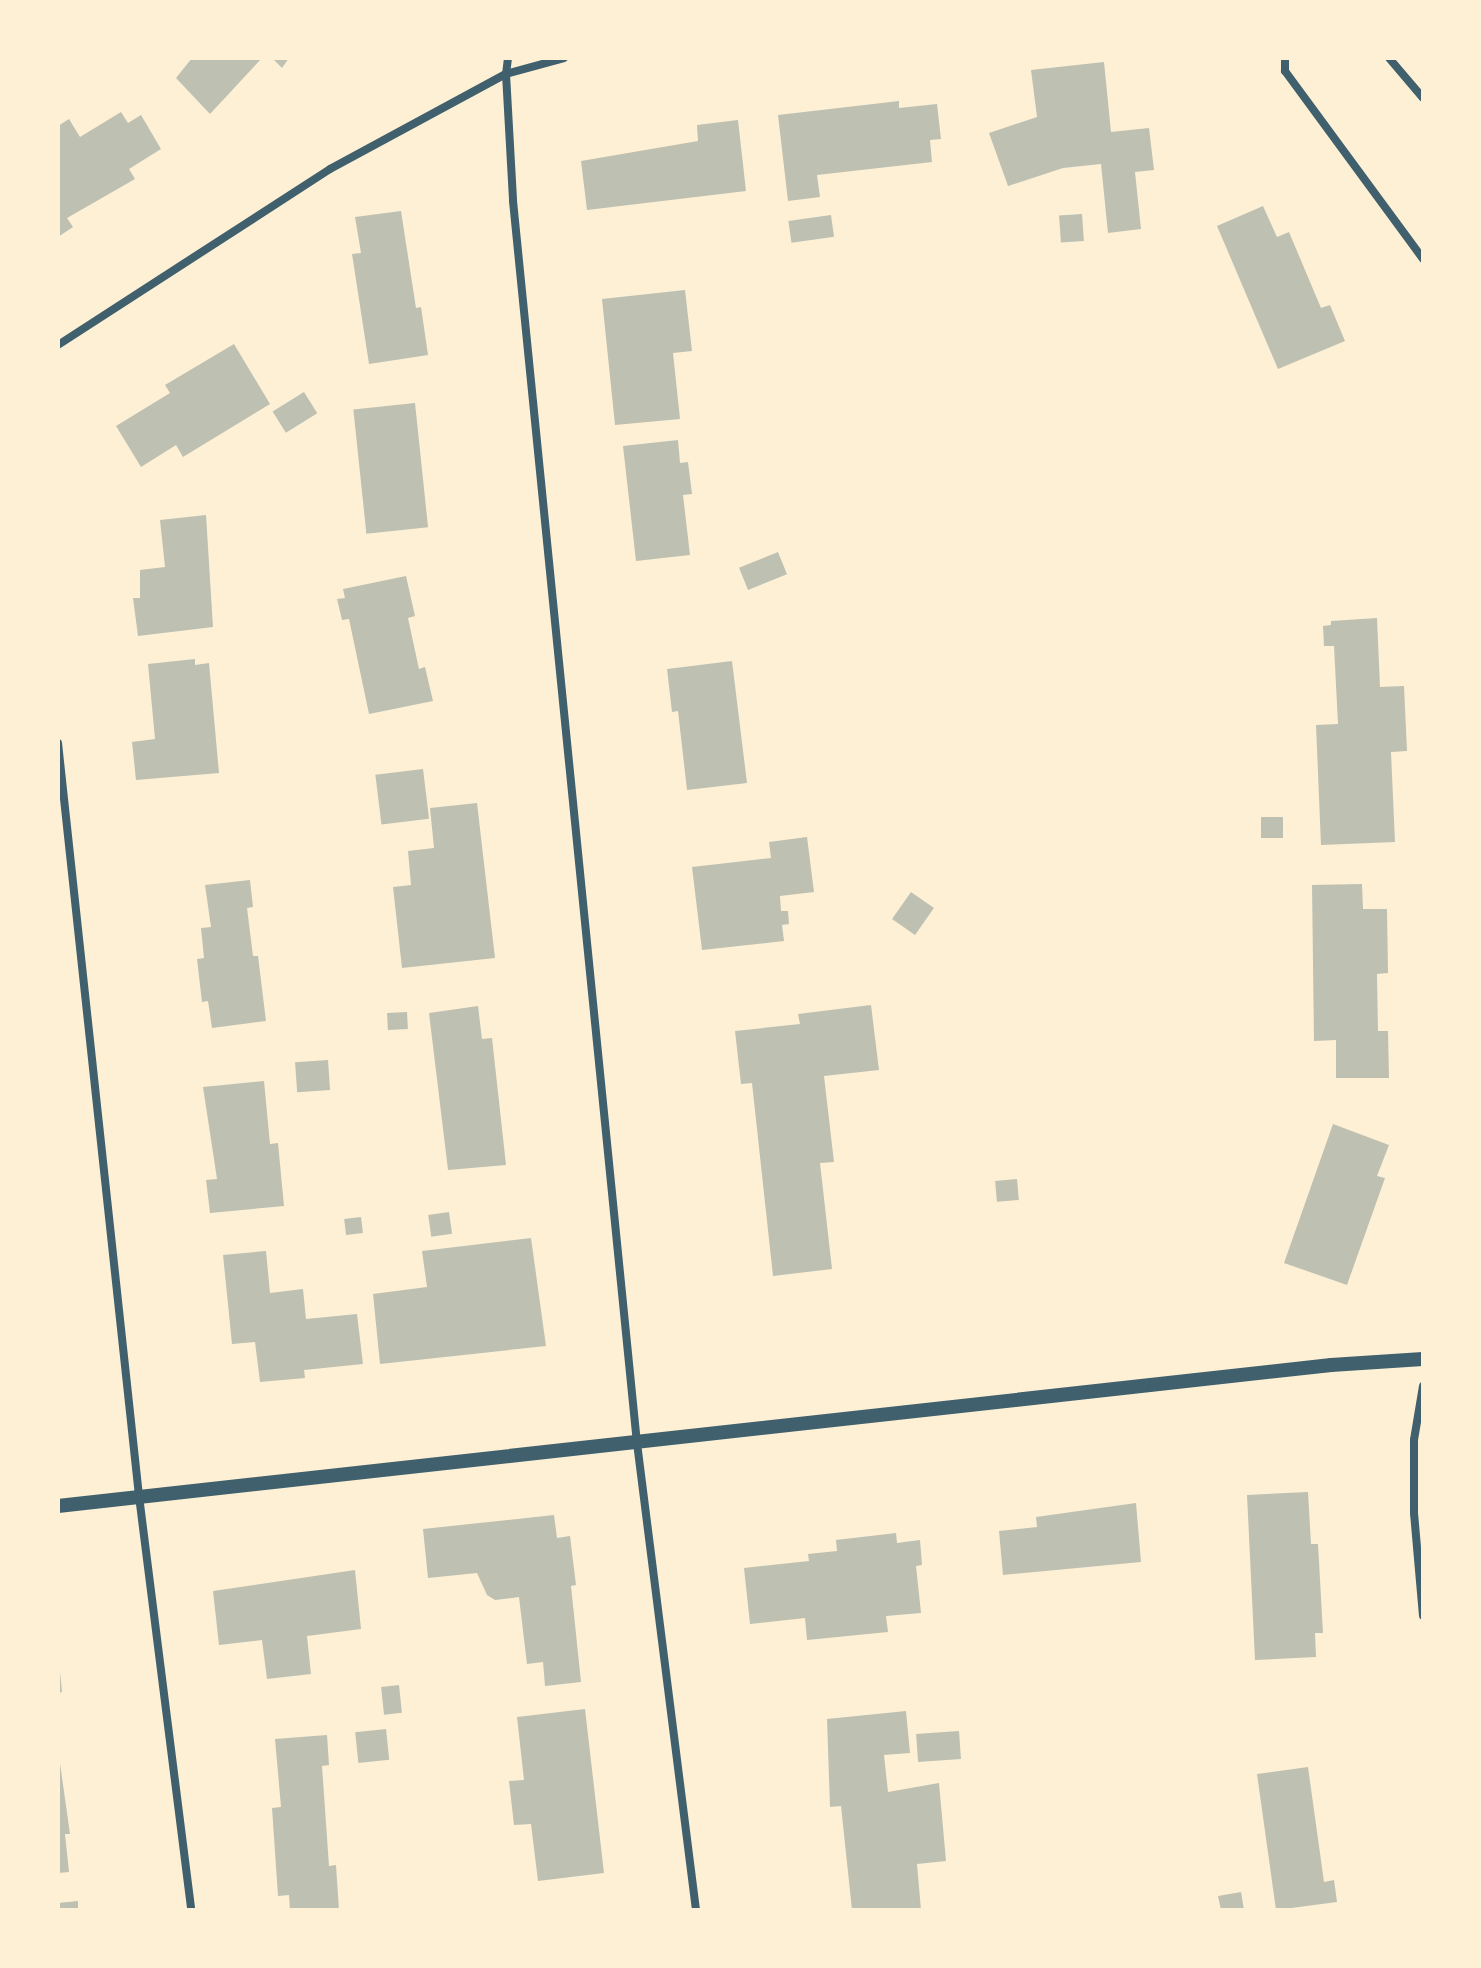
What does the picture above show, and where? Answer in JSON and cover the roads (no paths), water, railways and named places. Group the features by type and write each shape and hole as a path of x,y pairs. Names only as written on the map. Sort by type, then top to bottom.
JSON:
{"street":[{"path":"508,58 506,74 513,201 637,1443 696,1910"},
{"path":"58,345 330,169 506,74 564,58"},
{"path":"1285,58 1285,71 1423,259"},
{"path":"1389,58 1423,98"},
{"path":"58,743 139,1496 191,1910"},
{"path":"58,1506 1331,1365 1423,1359"},
{"path":"1423,1386 1414,1440 1423,1616"}]}
